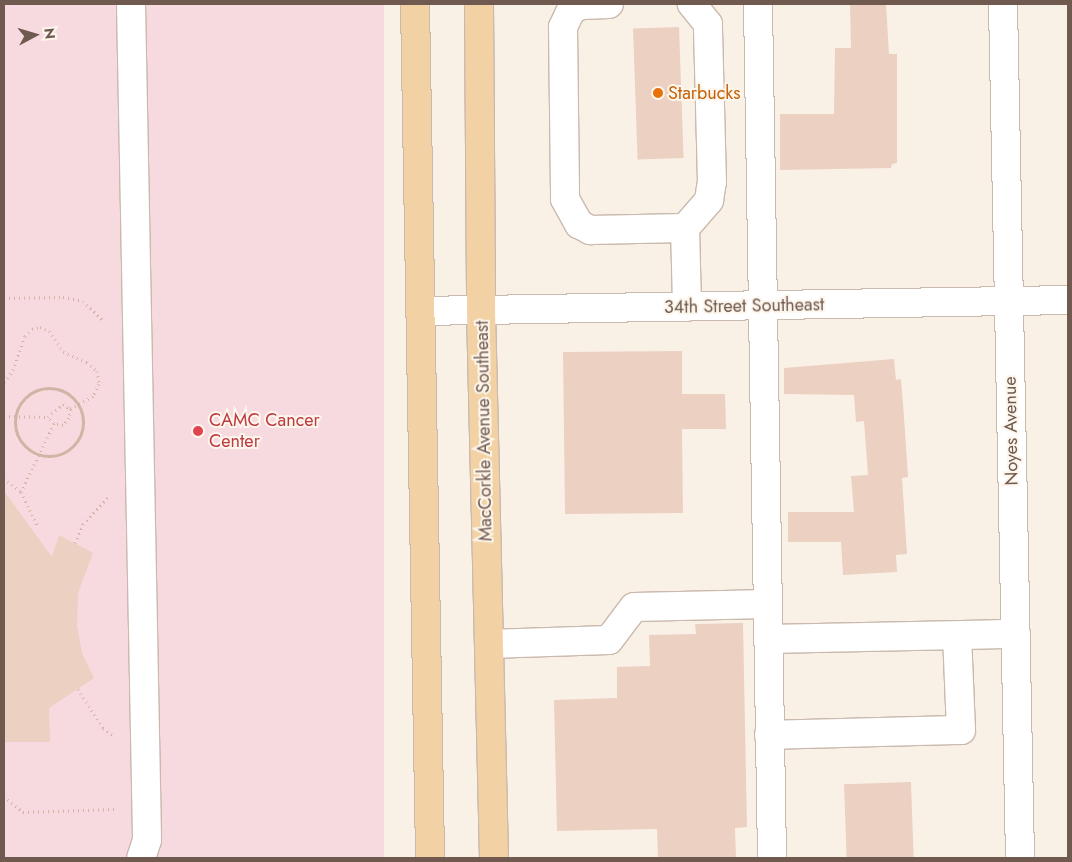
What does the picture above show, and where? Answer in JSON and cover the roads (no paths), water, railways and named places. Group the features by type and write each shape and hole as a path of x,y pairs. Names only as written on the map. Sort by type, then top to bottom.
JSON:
{"main road":[{"path":"415,4 430,858"},
{"name":"MacCorkle Avenue Southeast","path":"479,4 481,310 494,858"}],"street":[{"path":"131,4 148,852"},
{"path":"609,4 581,5 572,10 564,27 565,199 579,224 590,230 686,228"},
{"path":"687,307 686,228 709,200 712,182 708,24 692,4"},
{"path":"758,4 760,305 772,858"},
{"name":"Noyes Avenue","path":"1003,4 1020,858"},
{"name":"34th Street Southeast","path":"420,311 1068,300"},
{"path":"489,644 610,640 634,607 767,604"},
{"path":"768,639 1016,634"},
{"path":"769,735 961,730 957,636"}],"place":[{"name":"Starbucks","path":"658,93"},
{"name":"CAMC Cancer Center","path":"198,431"}]}
